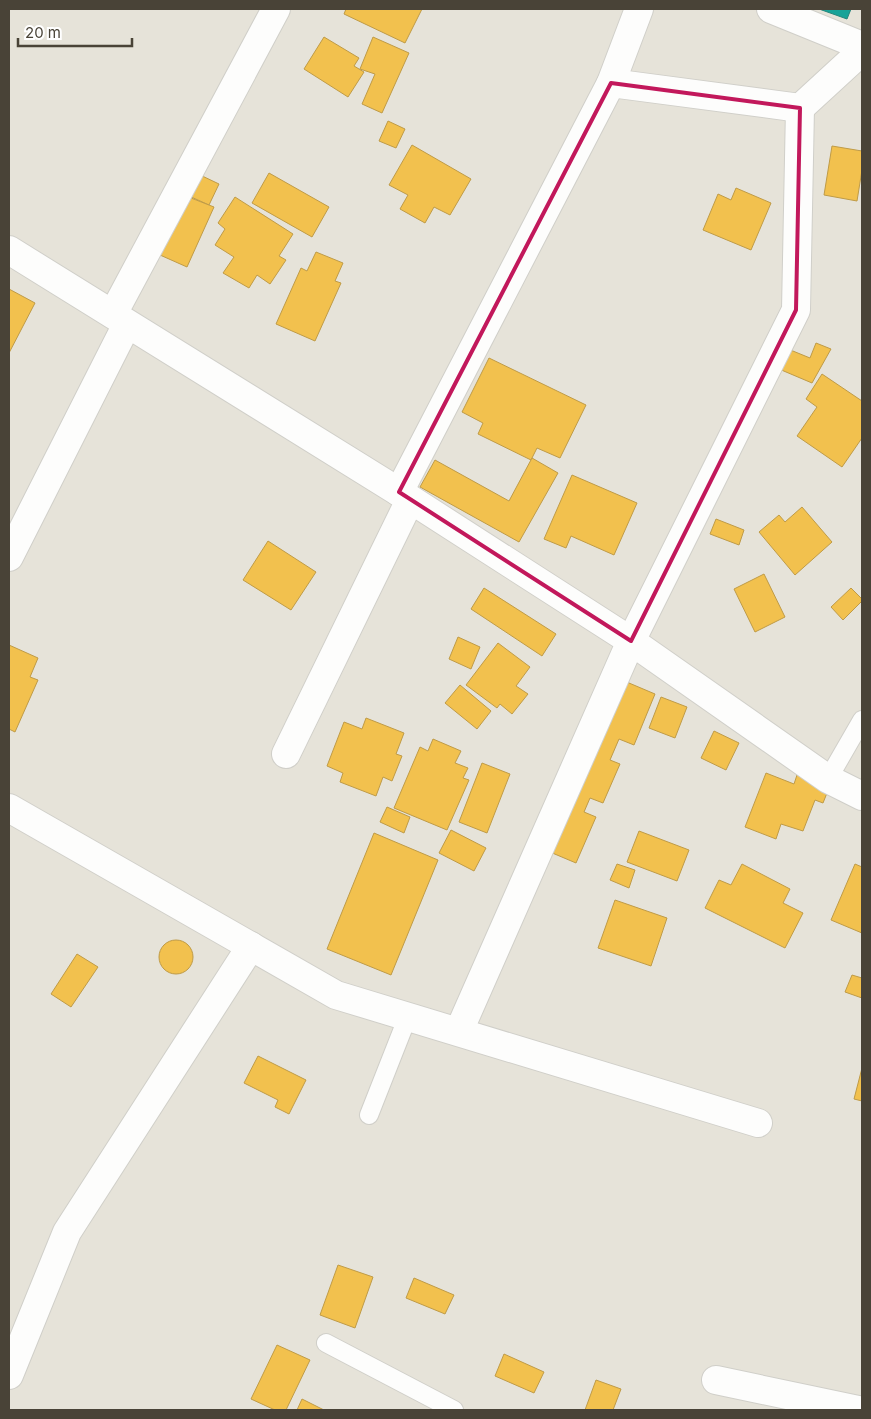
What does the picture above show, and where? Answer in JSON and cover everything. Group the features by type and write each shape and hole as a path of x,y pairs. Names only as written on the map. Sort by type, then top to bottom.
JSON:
{"street":[{"path":"9,558 120,319 276,9"},
{"path":"286,754 405,496 611,83 638,9"},
{"path":"771,9 862,46"},
{"path":"459,1032 631,641 796,310 800,108 862,51"},
{"path":"611,83 800,108"},
{"path":"9,250 405,496 631,641 828,779 862,796"},
{"path":"9,808 336,995 758,1123"},
{"path":"9,1375 67,1232 251,946"},
{"path":"716,1380 858,1410"}],"lane":[{"path":"828,779 862,720"},
{"path":"369,1115 408,1016"},
{"path":"326,1343 454,1410"}],"highlighted area":[{"path":"611,83 800,108 796,310 631,641 399,492"}],"shaded area":[{"path":"9,9 862,9 862,1410 9,1410"}],"building: Homes":[{"path":"346,9 422,9 405,43 344,14"},
{"path":"324,37 359,58 354,66 364,72 348,97 304,69"},
{"path":"373,37 409,53 382,113 362,104 375,74 360,69"},
{"path":"388,121 405,129 396,148 379,141"},
{"path":"412,145 471,179 450,215 434,207 425,223 400,209 408,195 389,185"},
{"path":"832,146 862,151 862,170 857,201 824,195"},
{"path":"269,173 329,207 312,237 252,203"},
{"path":"198,174 219,184 209,205 189,196"},
{"path":"736,188 771,203 751,250 703,230 718,194 731,200"},
{"path":"186,196 214,207 187,267 160,255"},
{"path":"235,197 293,234 279,256 286,260 270,284 257,275 249,288 223,273 234,257 215,245 225,229 218,223"},
{"path":"316,252 343,263 335,281 341,283 315,341 276,324 301,268 307,271"},
{"path":"9,289 35,303 9,353"},
{"path":"816,343 831,349 812,383 779,369 788,349 810,358"},
{"path":"489,358 586,405 560,458 537,448 531,460 478,434 483,423 462,412"},
{"path":"822,374 862,401 862,438 842,467 797,436 817,407 806,399"},
{"path":"532,458 558,473 519,542 420,487 435,460 509,501"},
{"path":"572,475 637,503 614,555 571,536 566,548 544,539"},
{"path":"802,507 832,542 795,575 759,532 779,515 785,522"},
{"path":"716,519 744,530 739,545 710,534"},
{"path":"268,541 316,572 291,610 243,580"},
{"path":"764,574 785,617 755,632 734,589"},
{"path":"484,588 556,634 542,656 471,609"},
{"path":"851,588 862,601 843,620 831,607"},
{"path":"458,637 480,647 471,669 449,659"},
{"path":"498,643 530,667 516,686 528,694 512,714 500,704 497,708 466,685"},
{"path":"9,645 38,658 30,677 38,680 15,732 9,729"},
{"path":"603,672 655,694 634,745 619,739 610,760 620,764 603,803 590,798 584,812 596,817 576,863 531,844"},
{"path":"460,685 491,711 477,729 445,703"},
{"path":"661,697 687,707 675,738 649,728"},
{"path":"366,718 404,733 396,754 402,756 392,781 383,777 376,796 340,782 343,773 327,766 344,722 362,729"},
{"path":"714,731 739,743 726,770 701,758"},
{"path":"433,739 461,751 455,763 468,768 463,778 469,780 447,830 394,808 420,747 428,751"},
{"path":"482,763 510,774 487,833 459,822"},
{"path":"766,773 794,784 797,775 829,788 823,803 815,800 803,831 781,824 776,839 745,827"},
{"path":"387,807 410,817 404,833 380,822"},
{"path":"451,830 486,848 474,871 439,853"},
{"path":"639,831 689,850 677,881 627,862"},
{"path":"374,833 438,860 391,975 327,949"},
{"path":"617,864 635,870 629,888 610,880"},
{"path":"742,864 790,889 783,903 803,913 785,948 705,908 719,880 731,885"},
{"path":"855,864 862,867 862,933 831,920"},
{"path":"615,900 667,918 651,966 598,948"},
{"path":"176,940 183,941 188,945 192,950 192,964 188,969 183,973 176,974 169,973 164,969 160,964 159,957 160,950 164,945 169,941"},
{"path":"77,954 98,967 71,1007 51,994"},
{"path":"852,975 862,978 862,998 845,992"},
{"path":"258,1056 306,1080 289,1114 275,1107 278,1100 244,1083"},
{"path":"862,1068 862,1101 854,1099"},
{"path":"338,1265 373,1277 355,1328 320,1315"},
{"path":"414,1278 454,1295 445,1314 406,1298"},
{"path":"277,1345 310,1360 286,1410 275,1410 251,1399"},
{"path":"504,1354 544,1372 534,1393 495,1376"},
{"path":"596,1380 621,1389 613,1410 585,1410"},
{"path":"302,1399 324,1410 297,1410"}],"building: Public":[{"path":"819,9 851,9 847,19"}]}
